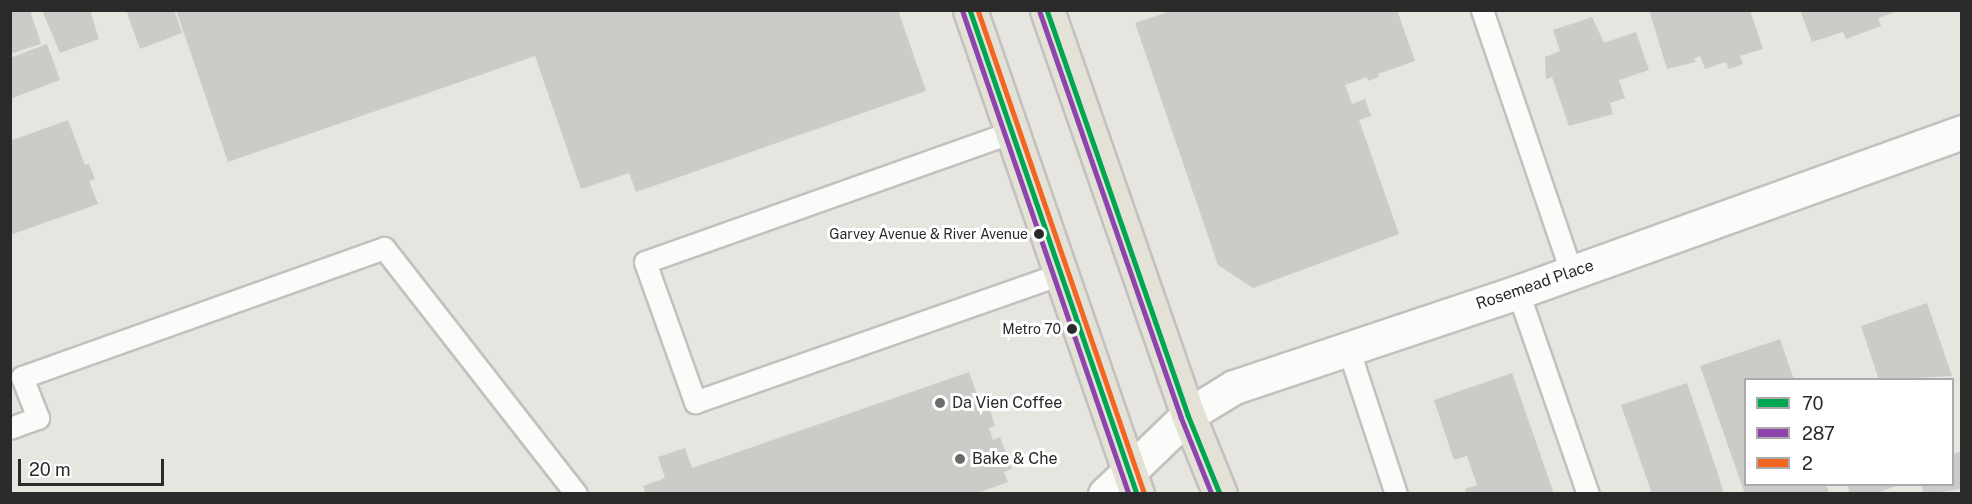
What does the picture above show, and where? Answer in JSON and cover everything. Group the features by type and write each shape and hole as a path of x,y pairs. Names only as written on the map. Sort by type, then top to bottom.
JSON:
{"main road":[{"path":"970,10 1133,482"},
{"path":"1047,10 1188,415 1220,494"}],"street":[{"name":"Rosemead Place","path":"1105,494 1133,482 1188,415 1234,387 1518,292 1962,132"}],"lane":[{"path":"1482,10 1571,272"},
{"path":"1012,132 645,262 695,402 1061,274"},
{"path":"10,428 38,418 22,378 384,248 576,494"},
{"path":"1518,292 1588,494"},
{"path":"1348,348 1396,494"}],"building":[{"path":"10,10 30,10 41,44 10,54"},
{"path":"42,10 90,10 99,39 60,53"},
{"path":"126,10 174,10 182,33 140,49"},
{"path":"176,10 898,10 926,91 636,192 629,173 581,189 535,56 228,162"},
{"path":"1174,10 1397,10 1415,61 1378,74 1379,77 1368,81 1367,77 1345,85 1352,104 1365,99 1371,116 1359,120 1399,234 1253,288 1218,265 1135,23"},
{"path":"1649,10 1750,10 1763,49 1740,56 1743,64 1729,69 1726,62 1705,69 1700,56 1694,59 1696,62 1667,69"},
{"path":"1800,10 1898,11 1878,18 1881,26 1846,39 1843,32 1812,42"},
{"path":"1592,17 1604,43 1636,32 1649,70 1619,80 1625,98 1610,103 1613,114 1569,126 1552,77 1546,79 1545,57 1560,51 1553,30"},
{"path":"47,44 60,80 10,99 10,58"},
{"path":"68,120 85,165 89,164 95,179 89,181 98,204 10,235 10,141"},
{"path":"1927,303 1952,376 1878,378 1861,326"},
{"path":"1780,339 1793,378 1744,378 1744,486 1827,486 1829,492 1824,494 1745,494 1700,366"},
{"path":"969,372 979,400 986,398 995,426 989,428 993,440 1000,437 1012,469 1004,472 1008,482 975,494 646,494 643,486 665,478 658,457 685,448 692,468"},
{"path":"1512,373 1554,494 1466,494 1465,489 1477,485 1467,456 1454,460 1434,400"},
{"path":"1687,383 1724,494 1652,494 1621,405"},
{"path":"1962,451 1962,489 1924,494 1922,486 1954,486 1954,453"},
{"path":"1848,486 1896,486 1874,494 1850,494"}],"transit line":[{"name":"70","path":"970,10 1137,494"},
{"name":"2","path":"978,10 1144,492"},
{"name":"70","path":"1047,10 1188,415 1220,494"},
{"name":"287","path":"963,12 1129,494"},
{"name":"287","path":"1040,12 1181,417 1212,494"}],"place":[{"name":"Garvey Avenue & River Avenue","path":"1039,234"},
{"name":"Metro 70","path":"1072,329"},
{"name":"Da Vien Coffee","path":"940,403"},
{"name":"Bake & Che","path":"960,459"}]}
